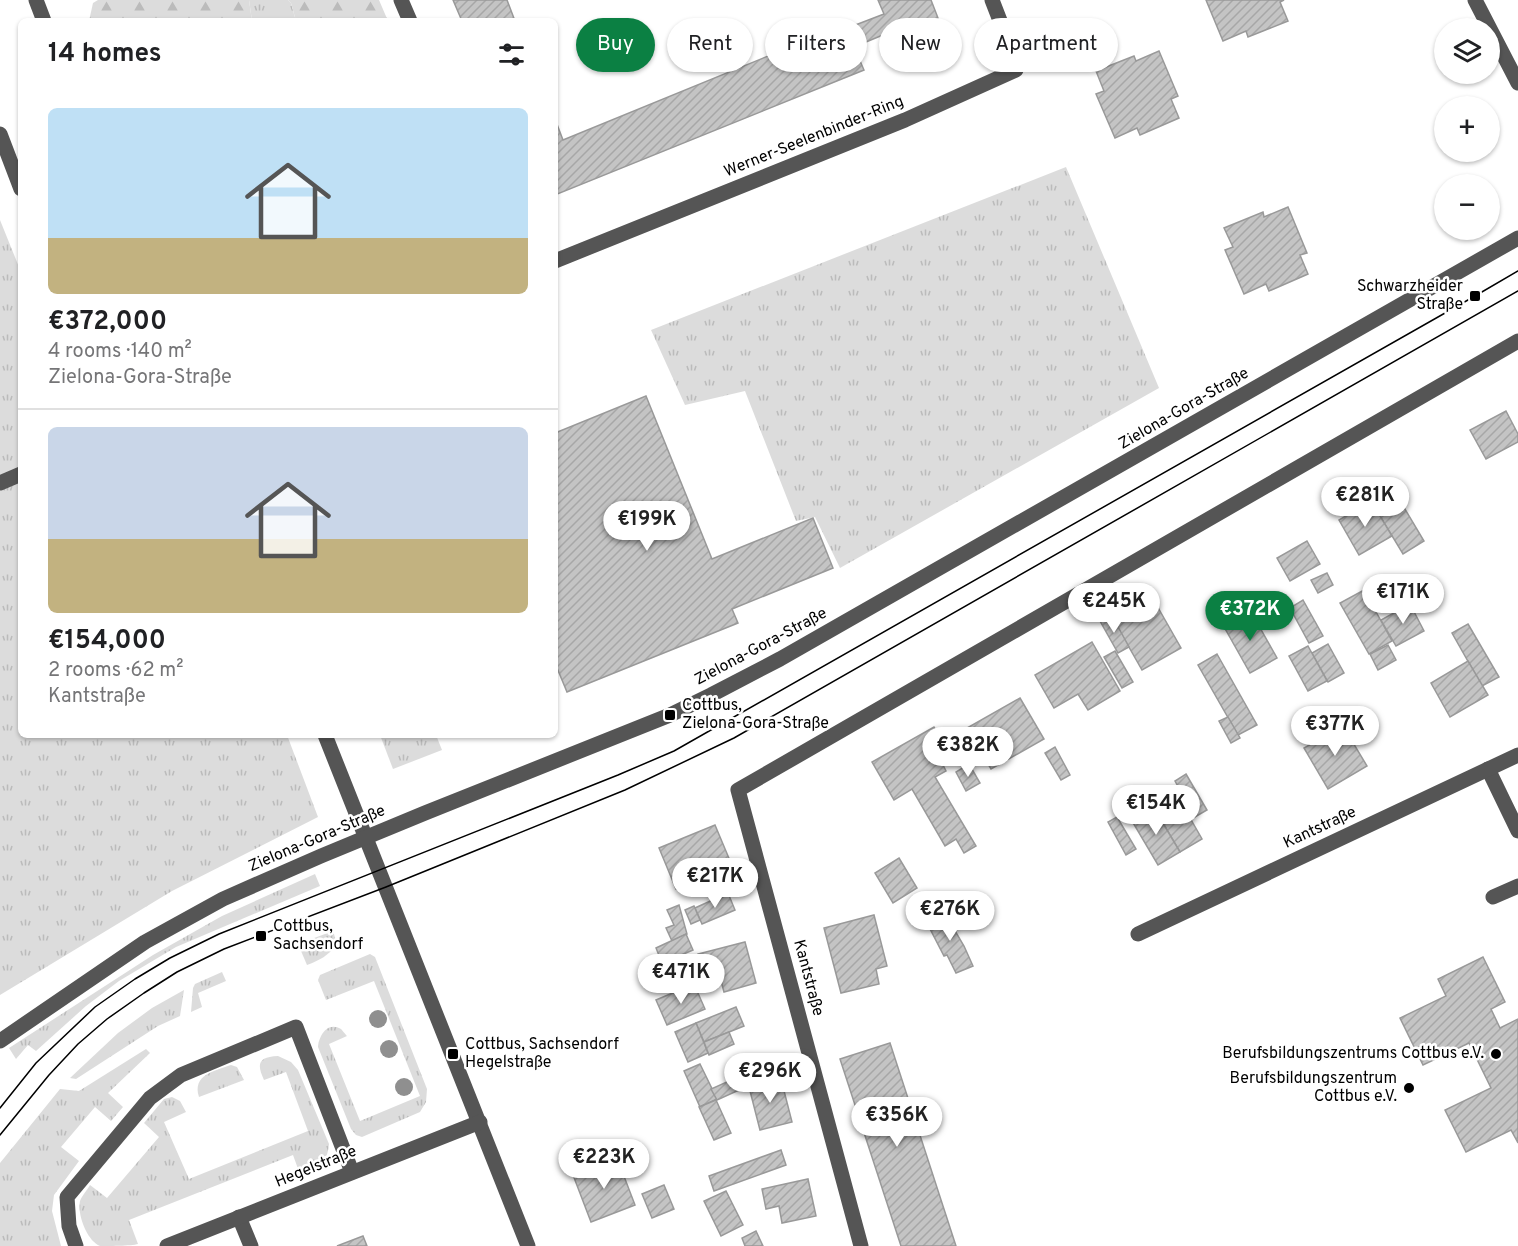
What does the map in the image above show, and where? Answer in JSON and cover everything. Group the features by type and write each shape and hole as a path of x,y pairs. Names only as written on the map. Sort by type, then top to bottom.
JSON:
{"street":[{"path":"36,0 43,18"},
{"path":"401,0 409,18"},
{"name":"Werner-Seelenbinder-Ring","path":"558,260 905,120 1016,70 992,0"},
{"path":"1475,0 1518,83"},
{"path":"0,134 18,181"},
{"name":"Zielona-Gora-Straße","path":"0,1041 145,942 223,899 366,837 670,715 711,695 801,647 1518,238"},
{"name":"Kantstraße","path":"861,1246 738,790 1518,341"},
{"path":"0,483 18,475"},
{"path":"326,738 528,1246"},
{"name":"Kantstraße","path":"1138,934 1518,755"},
{"path":"1488,769 1518,831"},
{"path":"1493,897 1518,886"},
{"path":"76,1246 69,1226 67,1197 150,1098 181,1075 296,1027 352,1172"},
{"name":"Hegelstraße","path":"167,1246 480,1122"},
{"path":"239,1217 251,1246"}],"green space":[{"path":"98,0 249,0 252,18 90,18 93,3"},
{"path":"249,0 288,0 295,18 252,18"},
{"path":"288,0 379,0 387,18 295,18"},
{"path":"1066,167 1159,388 840,568 815,517 796,521 745,391 685,405 651,330"},
{"path":"0,220 18,265 18,738 288,738 318,817 172,891 0,995"},
{"path":"381,738 437,738 442,750 393,769"},
{"path":"315,874 320,886 176,947 119,981 86,1006 36,1051 28,1045 16,1059 9,1048 153,955 222,916"},
{"path":"333,931 337,944 324,957 307,965 298,944"},
{"path":"370,954 375,957 427,1089 426,1102 420,1112 362,1137 356,1135 351,1129 318,1047 322,1034 328,1028 341,1029 347,1036 329,1044 360,1121 420,1096 374,981 326,1000 318,980 320,975"},
{"path":"222,972 226,981 198,993 202,1007 191,1012 195,984"},
{"path":"184,990 180,1016 158,1026 76,1079 70,1078 118,1033 152,1008"},
{"path":"146,1049 150,1053 108,1093 123,1107 111,1121 95,1107 61,1147 79,1161 54,1195 52,1211 61,1246 0,1246 0,1163 60,1089 79,1091"},
{"path":"278,1056 291,1062 298,1070 329,1144 321,1165 301,1177 293,1155 129,1220 138,1244 100,1246 91,1239 82,1220 79,1206 81,1199 90,1185 107,1198 159,1137 144,1123 164,1099 172,1097 180,1101 186,1112 164,1122 189,1179 308,1131 286,1072 264,1080 260,1069 261,1062"},
{"path":"231,1065 237,1067 244,1080 199,1097 199,1084 206,1075"}],"building":[{"path":"453,0 507,0 514,18 461,18"},
{"path":"878,0 931,0 938,18 879,18 879,37 867,42 867,21 884,14"},
{"path":"1206,0 1284,0 1280,2 1288,21 1248,37 1246,31 1223,41"},
{"path":"1159,51 1178,96 1171,99 1179,118 1140,135 1137,128 1115,138 1096,94 1104,91 1096,72 1118,72 1118,62 1134,56 1136,61"},
{"path":"765,57 765,72 859,72 558,194 558,127 563,140 729,72 753,72 753,62"},
{"path":"1288,207 1307,253 1300,255 1308,274 1269,291 1266,284 1244,294 1225,250 1233,247 1224,228 1263,212 1264,217"},
{"path":"646,396 712,559 813,518 833,568 732,609 738,623 567,692 558,670 558,432"},
{"path":"1506,411 1518,434 1518,442 1486,459 1470,430"},
{"path":"1396,494 1424,541 1403,554 1374,506"},
{"path":"1371,501 1392,536 1359,555 1339,520"},
{"path":"1307,541 1320,564 1290,581 1277,558"},
{"path":"1327,573 1333,585 1318,593 1311,580"},
{"path":"1364,590 1392,641 1369,654 1340,603"},
{"path":"1152,597 1181,648 1142,670 1113,619"},
{"path":"1303,600 1323,636 1309,643 1290,608"},
{"path":"1410,604 1424,631 1396,646 1381,620"},
{"path":"1250,610 1277,658 1250,673 1223,625"},
{"path":"1111,614 1129,647 1118,653 1100,621"},
{"path":"1468,624 1499,677 1482,686 1452,633"},
{"path":"1092,642 1120,691 1088,710 1078,694 1054,708 1035,675"},
{"path":"1328,644 1344,673 1328,682 1312,653"},
{"path":"1388,645 1396,660 1378,670 1370,654"},
{"path":"1308,646 1327,681 1308,691 1289,656"},
{"path":"1115,651 1133,682 1122,688 1104,657"},
{"path":"1217,654 1257,725 1238,735 1198,665"},
{"path":"1468,661 1488,695 1450,717 1431,683"},
{"path":"1020,698 1044,739 991,769 967,728"},
{"path":"1228,717 1240,738 1231,743 1219,721"},
{"path":"1343,726 1367,766 1328,789 1304,748"},
{"path":"934,727 951,757 942,763 946,771 935,777 976,846 964,853 956,839 945,846 912,789 894,800 872,762"},
{"path":"1055,747 1070,775 1061,780 1045,753"},
{"path":"969,764 980,783 966,791 956,772"},
{"path":"1186,774 1207,810 1195,817 1175,781"},
{"path":"1177,795 1202,839 1180,852 1154,808"},
{"path":"1154,808 1180,852 1158,865 1132,821"},
{"path":"1117,817 1136,849 1126,855 1108,822"},
{"path":"715,825 736,875 704,887 701,879 676,889 659,848"},
{"path":"899,858 917,888 893,903 875,873"},
{"path":"728,893 735,910 702,924 695,908"},
{"path":"679,905 687,934 672,941 666,928 674,925 667,910"},
{"path":"694,906 700,920 691,924 685,910"},
{"path":"944,912 973,966 956,973 947,955 944,956 926,921"},
{"path":"874,915 887,966 876,969 879,984 841,993 824,928"},
{"path":"686,934 693,950 662,963 656,948"},
{"path":"745,942 756,983 724,992 717,966 702,970 698,954"},
{"name":"Berufsbildungszentrums Cottbus e.V.","path":"1483,957 1505,1002 1491,1009 1500,1028 1518,1019 1518,1143 1511,1130 1466,1152 1445,1110 1491,1088 1469,1043 1423,1065 1400,1018 1446,996 1438,979"},
{"path":"694,984 705,1009 667,1025 656,1000"},
{"path":"736,1007 744,1026 704,1042 696,1023"},
{"path":"696,1023 708,1053 688,1062 675,1032"},
{"path":"729,1032 734,1044 709,1055 704,1042"},
{"path":"890,1043 956,1246 901,1246 840,1059"},
{"path":"700,1064 717,1099 700,1107 684,1071"},
{"path":"765,1065 770,1076 717,1100 711,1089"},
{"path":"781,1079 792,1122 760,1130 749,1087"},
{"path":"716,1100 731,1133 714,1140 699,1107"},
{"path":"781,1150 786,1165 714,1191 709,1176"},
{"path":"617,1158 635,1205 591,1222 573,1175"},
{"path":"808,1179 816,1216 782,1223 779,1206 766,1209 762,1189"},
{"path":"664,1185 674,1209 652,1218 642,1194"},
{"path":"726,1191 743,1225 721,1236 704,1201"},
{"path":"756,1231 763,1246 745,1246 742,1238"},
{"path":"363,1236 367,1246 337,1246"}],"tram line":[{"path":"0,1108 36,1063 95,1007 170,958 219,934 674,751 1518,271"},
{"path":"0,1135 49,1075 78,1044 107,1019 177,972 224,949 386,887 625,790 734,738 1518,291"}],"place":[{"name":"Schwarzheider Straße","path":"1475,296"},
{"name":"Cottbus, Zielona-Gora-Straße","path":"670,715"},
{"name":"Cottbus, Sachsendorf","path":"261,936"},
{"name":"Cottbus, Sachsendorf Hegelstraße","path":"453,1054"},
{"name":"Berufsbildungszentrums Cottbus e.V.","path":"1496,1054"},
{"name":"Berufsbildungszentrum Cottbus e.V.","path":"1409,1088"}]}
